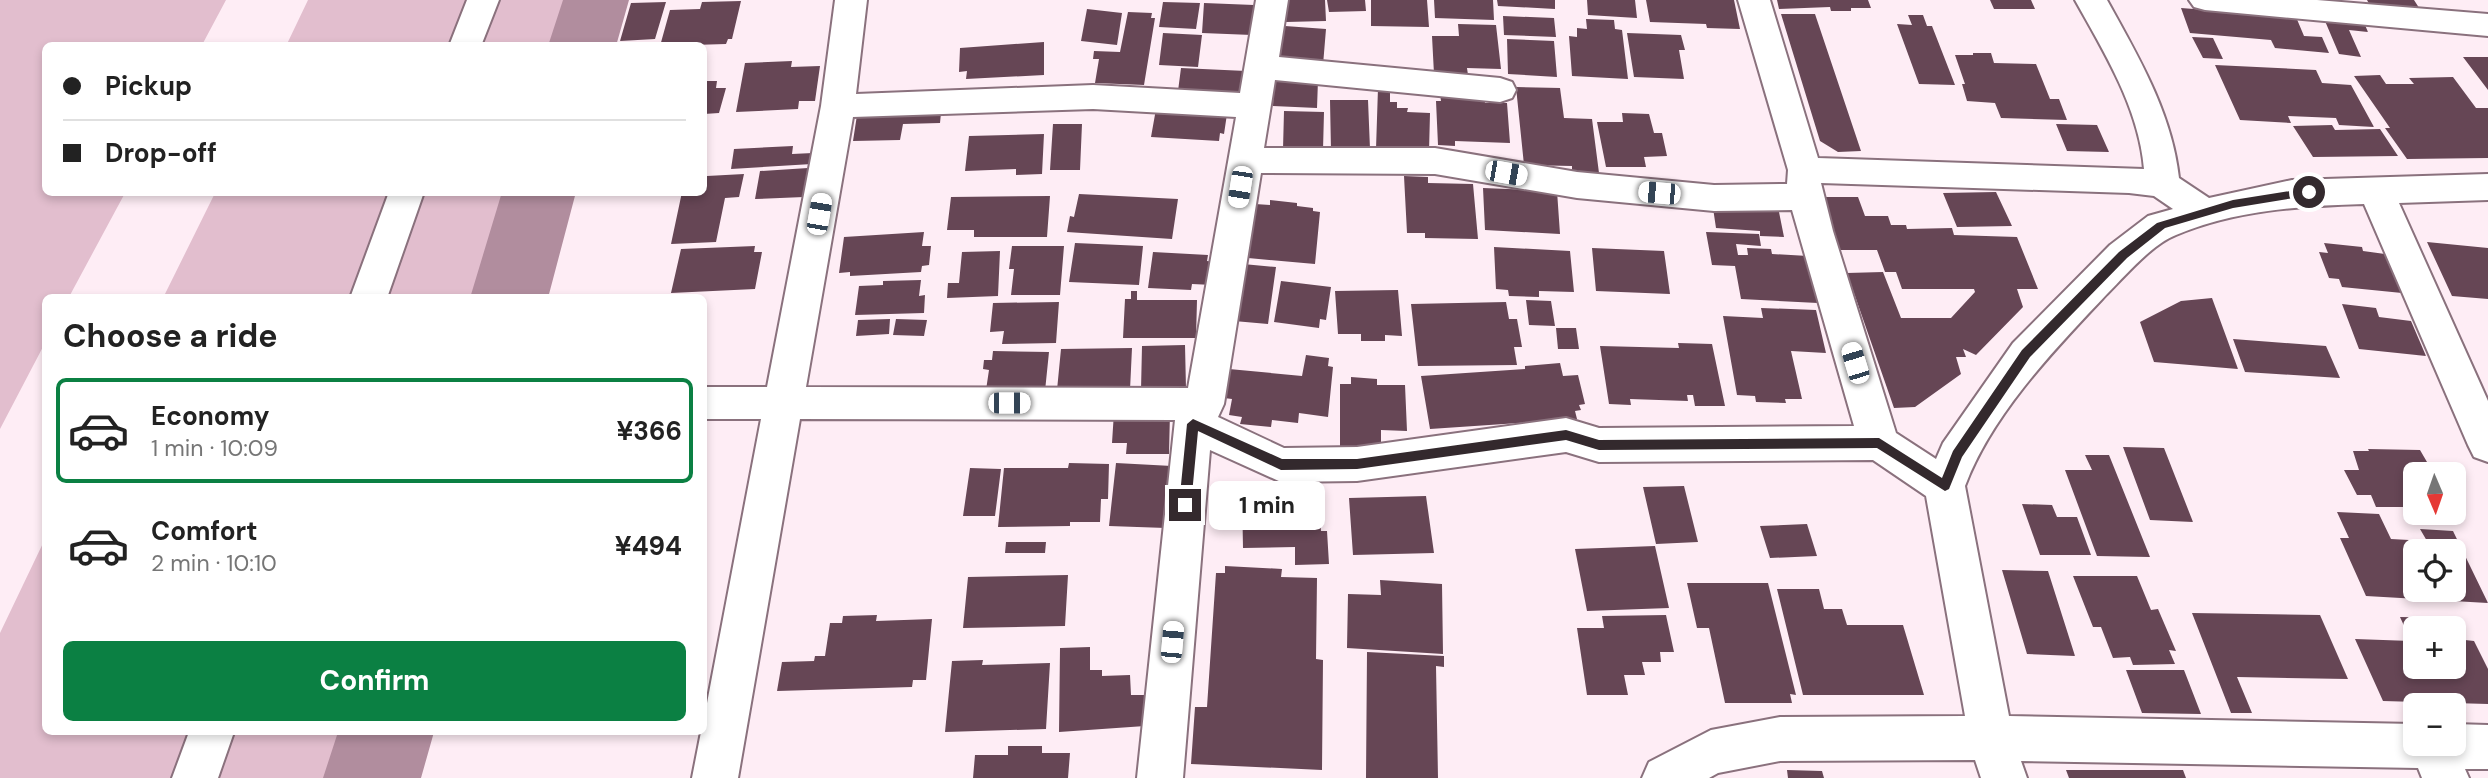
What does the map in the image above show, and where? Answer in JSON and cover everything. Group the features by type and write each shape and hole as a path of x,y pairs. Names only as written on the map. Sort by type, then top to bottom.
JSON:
{"street":[{"path":"467,42 483,0"},
{"path":"715,778 838,106 851,0"},
{"path":"1160,778 1199,414 1272,0"},
{"path":"1754,0 1879,443"},
{"path":"2091,0 2133,76 2162,160 2162,184"},
{"path":"2205,0 2488,25"},
{"path":"1260,67 1500,90"},
{"path":"838,106 1093,97 1254,106"},
{"path":"1244,160 1435,161 1577,185 1714,198 1806,184 2129,180 2162,184 2205,212"},
{"path":"1997,758 1945,486 1957,455 2026,354 2123,255 2161,226 2233,204 2292,193 2488,187"},
{"path":"2375,190 2488,445"},
{"path":"369,294 406,196"},
{"path":"707,403 1199,414 1281,464 1357,464 1566,435 1599,445 1879,443 1945,486"},
{"path":"195,778 211,735"},
{"path":"1665,778 1711,752 1780,739 1997,758 2438,762 2488,747"}],"shaded area":[{"path":"0,0 226,0 204,42 42,42 42,196 123,196 71,294 42,294 42,349 0,429"},
{"path":"308,0 566,0 554,42 288,42"},
{"path":"214,196 510,196 482,294 165,294"},
{"path":"42,545 42,735 357,735 349,778 0,778 0,633"}],"building":[{"path":"1285,0 1325,0 1326,21 1286,22"},
{"path":"1327,0 1365,0 1366,11 1329,12"},
{"path":"1371,0 1427,0 1429,27 1371,26"},
{"path":"1434,0 1493,0 1494,20 1435,18"},
{"path":"1497,0 1555,0 1555,9 1498,6"},
{"path":"1587,0 1635,0 1637,18 1588,15"},
{"path":"1646,0 1734,0 1740,29 1707,28 1706,24 1650,22"},
{"path":"1777,0 1868,0 1871,8 1851,8 1851,11 1831,11 1830,7 1779,9"},
{"path":"1990,0 2031,0 2035,9 1994,9"},
{"path":"2367,0 2414,0 2423,14 2373,11"},
{"path":"741,1 732,39 728,39 726,44 661,42 670,10 700,9 702,2"},
{"path":"666,2 655,39 620,41 631,3"},
{"path":"1163,2 1200,3 1196,29 1159,27"},
{"path":"1204,3 1254,5 1252,35 1202,33"},
{"path":"2181,8 2296,17 2304,36 2322,37 2329,53 2275,48 2271,40 2190,33"},
{"path":"1087,9 1122,13 1117,45 1081,41"},
{"path":"1128,12 1152,13 1151,18 1155,18 1144,85 1095,83 1099,59 1093,59 1094,51 1120,52"},
{"path":"1781,14 1815,14 1861,151 1838,152 1820,141"},
{"path":"1908,15 1923,15 1927,26 1932,26 1955,85 1919,84 1897,24 1912,25"},
{"path":"1503,16 1554,18 1556,37 1504,35"},
{"path":"1586,19 1614,20 1615,29 1622,30 1628,79 1572,76 1569,36 1577,37 1577,28 1587,29"},
{"path":"2325,21 2365,25 2368,32 2349,30 2361,57 2339,54"},
{"path":"1458,24 1496,25 1501,69 1467,68 1468,75 1434,74 1432,36 1459,36"},
{"path":"1285,26 1326,29 1323,65 1274,62 1278,29 1284,30"},
{"path":"1163,33 1202,35 1198,67 1159,65"},
{"path":"1627,33 1681,35 1685,50 1679,50 1684,79 1634,77"},
{"path":"2192,37 2213,38 2223,59 2203,58"},
{"path":"1507,39 1554,41 1557,77 1508,74"},
{"path":"1044,42 1044,75 966,79 967,71 959,72 960,48"},
{"path":"1991,53 1994,63 2036,64 2050,99 2059,99 2067,120 2001,118 1995,103 1967,101 1962,84 1965,84 1955,55"},
{"path":"2463,57 2488,57 2488,90"},
{"path":"792,61 791,67 820,66 815,101 799,101 798,109 736,112 745,63"},
{"path":"2215,65 2316,70 2322,83 2351,85 2374,127 2339,125 2336,118 2288,116 2291,123 2240,120"},
{"path":"1181,68 1246,71 1242,95 1178,91"},
{"path":"2380,75 2386,84 2414,84 2409,78 2453,77 2476,108 2488,108 2488,158 2407,159 2385,128 2390,128 2354,76"},
{"path":"1274,79 1318,80 1317,108 1273,106"},
{"path":"707,81 717,81 716,88 726,88 719,113 707,114"},
{"path":"1516,87 1560,88 1564,118 1592,119 1599,173 1572,172 1572,166 1524,165"},
{"path":"1378,88 1390,89 1390,102 1397,102 1397,108 1408,108 1407,112 1430,113 1429,152 1376,149"},
{"path":"1440,94 1484,96 1485,103 1507,103 1510,143 1455,141 1455,146 1438,145 1436,101 1441,101"},
{"path":"1330,100 1368,100 1370,149 1331,151"},
{"path":"1156,109 1227,114 1224,134 1220,133 1219,141 1151,137"},
{"path":"1284,111 1324,112 1323,150 1283,149"},
{"path":"941,113 940,123 903,124 900,140 853,141 857,115"},
{"path":"1622,113 1649,114 1654,133 1662,133 1667,156 1644,157 1646,167 1606,167 1597,122 1623,122"},
{"path":"1053,124 1082,124 1080,170 1050,170"},
{"path":"2056,124 2097,125 2109,152 2067,151"},
{"path":"2332,125 2335,130 2380,129 2398,156 2313,157 2293,126"},
{"path":"1044,134 1042,174 1016,175 1016,169 965,171 969,136"},
{"path":"793,146 792,154 813,153 812,164 731,169 734,149"},
{"path":"808,168 804,197 755,199 760,171"},
{"path":"744,174 739,197 725,198 716,242 671,244 681,196 707,196 707,176"},
{"path":"1404,176 1428,177 1428,183 1473,184 1478,239 1425,238 1425,233 1407,233"},
{"path":"1483,188 1557,191 1560,234 1485,230"},
{"path":"1996,192 2012,226 1957,227 1943,193"},
{"path":"1079,194 1178,199 1172,239 1067,232 1070,216 1074,217"},
{"path":"1050,196 1047,237 974,237 974,230 947,230 951,197"},
{"path":"1823,197 1858,197 1865,216 1888,216 1891,225 1906,225 1907,229 1952,228 1954,235 2017,237 2038,289 2017,289 2023,307 1976,355 1963,349 1966,357 1956,357 1961,374 1915,407 1894,408 1847,273 1883,272 1901,318 1951,318 1975,292 1974,289 1902,289 1896,272 1885,272 1877,250 1840,250"},
{"path":"1270,200 1297,203 1297,206 1313,208 1313,211 1320,212 1315,264 1248,258 1255,204 1270,205"},
{"path":"1713,208 1779,212 1784,237 1760,236 1760,231 1716,228"},
{"path":"924,232 922,246 931,246 929,265 922,266 921,272 850,276 850,272 839,273 844,237"},
{"path":"1706,232 1759,234 1761,246 1736,244 1738,255 1748,255 1747,248 1771,249 1772,254 1808,256 1818,303 1741,299 1735,266 1712,265"},
{"path":"2427,242 2488,248 2488,299 2452,296"},
{"path":"1075,243 1143,246 1139,285 1069,282"},
{"path":"2324,243 2362,247 2363,251 2385,254 2402,293 2342,287 2339,279 2329,278 2319,252 2328,253"},
{"path":"755,246 754,252 762,252 755,289 671,293 681,249"},
{"path":"1012,246 1064,246 1060,295 1011,295 1014,269 1009,269"},
{"path":"1494,247 1570,251 1574,292 1539,291 1539,297 1509,296 1508,290 1496,289"},
{"path":"1592,248 1664,251 1670,294 1596,291"},
{"path":"1000,251 998,296 947,298 948,283 959,283 962,252"},
{"path":"1153,252 1208,255 1207,261 1215,262 1213,285 1192,284 1191,290 1148,288"},
{"path":"1243,264 1276,267 1268,324 1234,321"},
{"path":"921,280 919,296 925,295 924,313 855,315 859,286 883,285 883,281"},
{"path":"1281,281 1331,287 1326,320 1320,319 1319,328 1274,322"},
{"path":"1398,290 1402,336 1385,335 1385,341 1361,341 1361,334 1338,334 1335,291"},
{"path":"1131,291 1137,291 1137,300 1197,300 1196,338 1123,338 1125,299 1131,299"},
{"path":"2212,298 2238,369 2154,362 2140,322 2181,301"},
{"path":"1526,300 1551,301 1555,326 1529,325"},
{"path":"1059,302 1056,343 1002,344 1004,331 990,332 993,303"},
{"path":"1506,302 1509,319 1517,319 1522,347 1514,347 1517,365 1418,366 1411,304"},
{"path":"2342,304 2376,308 2379,317 2411,321 2426,356 2359,349"},
{"path":"1761,308 1816,310 1826,353 1791,351 1802,399 1785,399 1786,403 1756,402 1755,396 1737,395 1723,316 1763,318"},
{"path":"890,319 889,334 856,336 858,320"},
{"path":"896,319 927,320 924,336 893,335"},
{"path":"1556,328 1576,328 1579,349 1558,349"},
{"path":"2233,339 2326,346 2340,378 2245,372"},
{"path":"1678,343 1712,344 1725,406 1695,406 1693,395 1687,395 1688,401 1630,399 1631,405 1609,404 1600,346 1679,348"},
{"path":"1185,345 1186,389 1141,390 1142,346"},
{"path":"1132,348 1130,390 1057,390 1061,349"},
{"path":"993,351 1049,352 1045,391 986,390 989,370 983,369 984,360 992,360"},
{"path":"1306,355 1329,358 1328,366 1333,367 1328,417 1299,413 1298,423 1272,420 1271,427 1240,424 1242,417 1229,415 1232,399 1224,398 1229,369 1302,376"},
{"path":"1560,363 1563,376 1578,375 1585,404 1579,405 1581,410 1575,411 1577,419 1430,429 1421,376 1525,369 1525,366"},
{"path":"1351,377 1377,379 1377,385 1405,385 1407,431 1381,430 1381,447 1340,447 1340,384 1351,384"},
{"path":"1114,412 1170,412 1169,454 1126,454 1127,443 1112,443"},
{"path":"2123,447 2164,448 2193,522 2150,520"},
{"path":"2368,449 2420,450 2427,462 2403,462 2403,507 2376,507 2371,495 2357,495 2344,470 2359,470 2353,451 2369,451"},
{"path":"2085,455 2109,455 2150,557 2097,556 2065,470 2092,470"},
{"path":"1069,463 1109,464 1108,499 1101,499 1100,522 1070,522 1070,526 998,527 1004,468 1068,468"},
{"path":"1116,463 1172,466 1166,528 1109,526"},
{"path":"970,468 1001,469 995,516 963,516"},
{"path":"1684,486 1698,542 1656,544 1643,487"},
{"path":"1318,490 1321,531 1327,531 1329,564 1295,565 1295,547 1243,548 1242,492"},
{"path":"1426,496 1434,553 1353,555 1349,498"},
{"path":"2022,504 2052,505 2057,517 2077,517 2091,555 2040,555"},
{"path":"2337,512 2379,514 2391,539 2403,540 2403,598 2366,596 2340,538 2349,538"},
{"path":"1807,524 1817,556 1770,558 1760,526"},
{"path":"2420,529 2453,531 2457,539 2426,539"},
{"path":"1006,542 1046,542 1045,553 1005,553"},
{"path":"1655,546 1669,608 1587,611 1575,549"},
{"path":"2466,558 2488,603 2466,602"},
{"path":"1225,566 1282,569 1281,577 1317,578 1316,659 1323,660 1322,770 1191,764 1195,707 1207,707 1216,573 1225,573"},
{"path":"2002,570 2048,571 2075,656 2027,654"},
{"path":"1068,575 1065,626 963,628 968,577"},
{"path":"2073,576 2137,576 2151,610 2158,609 2176,651 2169,650 2175,664 2133,665 2130,657 2113,658 2101,627 2093,627"},
{"path":"1380,580 1442,584 1443,654 1347,648 1348,594 1381,595"},
{"path":"1687,583 1768,583 1796,695 1790,694 1792,703 1725,703 1709,628 1697,628"},
{"path":"1777,589 1819,589 1824,609 1842,609 1847,625 1903,625 1924,695 1803,695"},
{"path":"2192,613 2320,615 2348,679 2237,677 2252,713 2231,713"},
{"path":"877,615 876,621 932,619 926,680 913,680 912,687 777,691 782,662 814,661 815,656 825,656 830,623 842,623 843,616"},
{"path":"1666,615 1674,652 1660,652 1661,662 1642,662 1645,675 1624,675 1628,695 1587,695 1577,628 1604,628 1602,616"},
{"path":"2355,639 2403,641 2403,679 2466,679 2466,640 2474,641 2488,669 2488,704 2466,703 2466,693 2403,693 2403,702 2383,701"},
{"path":"1090,647 1090,670 1102,670 1102,676 1130,675 1131,695 1144,695 1145,726 1059,732 1060,648"},
{"path":"1367,652 1444,656 1444,667 1436,666 1438,778 1366,778"},
{"path":"983,660 982,665 1050,663 1046,729 945,732 952,661"},
{"path":"2126,670 2184,670 2201,714 2142,713"},
{"path":"1008,746 1042,746 1042,753 1070,753 1068,778 973,778 975,755 1008,755"},
{"path":"1787,770 1822,771 1824,778 1788,778"},
{"path":"2066,770 2183,770 2186,778 2069,778"}],"waterway":[{"path":"583,42 596,0"},
{"path":"510,294 538,196"},
{"path":"372,778 385,735"}],"route":[{"path":"1185,505 1193,424 1281,464 1357,464 1566,435 1599,445 1879,443 1945,486 1957,455 2026,354 2123,255 2161,226 2233,204 2309,192"}]}
